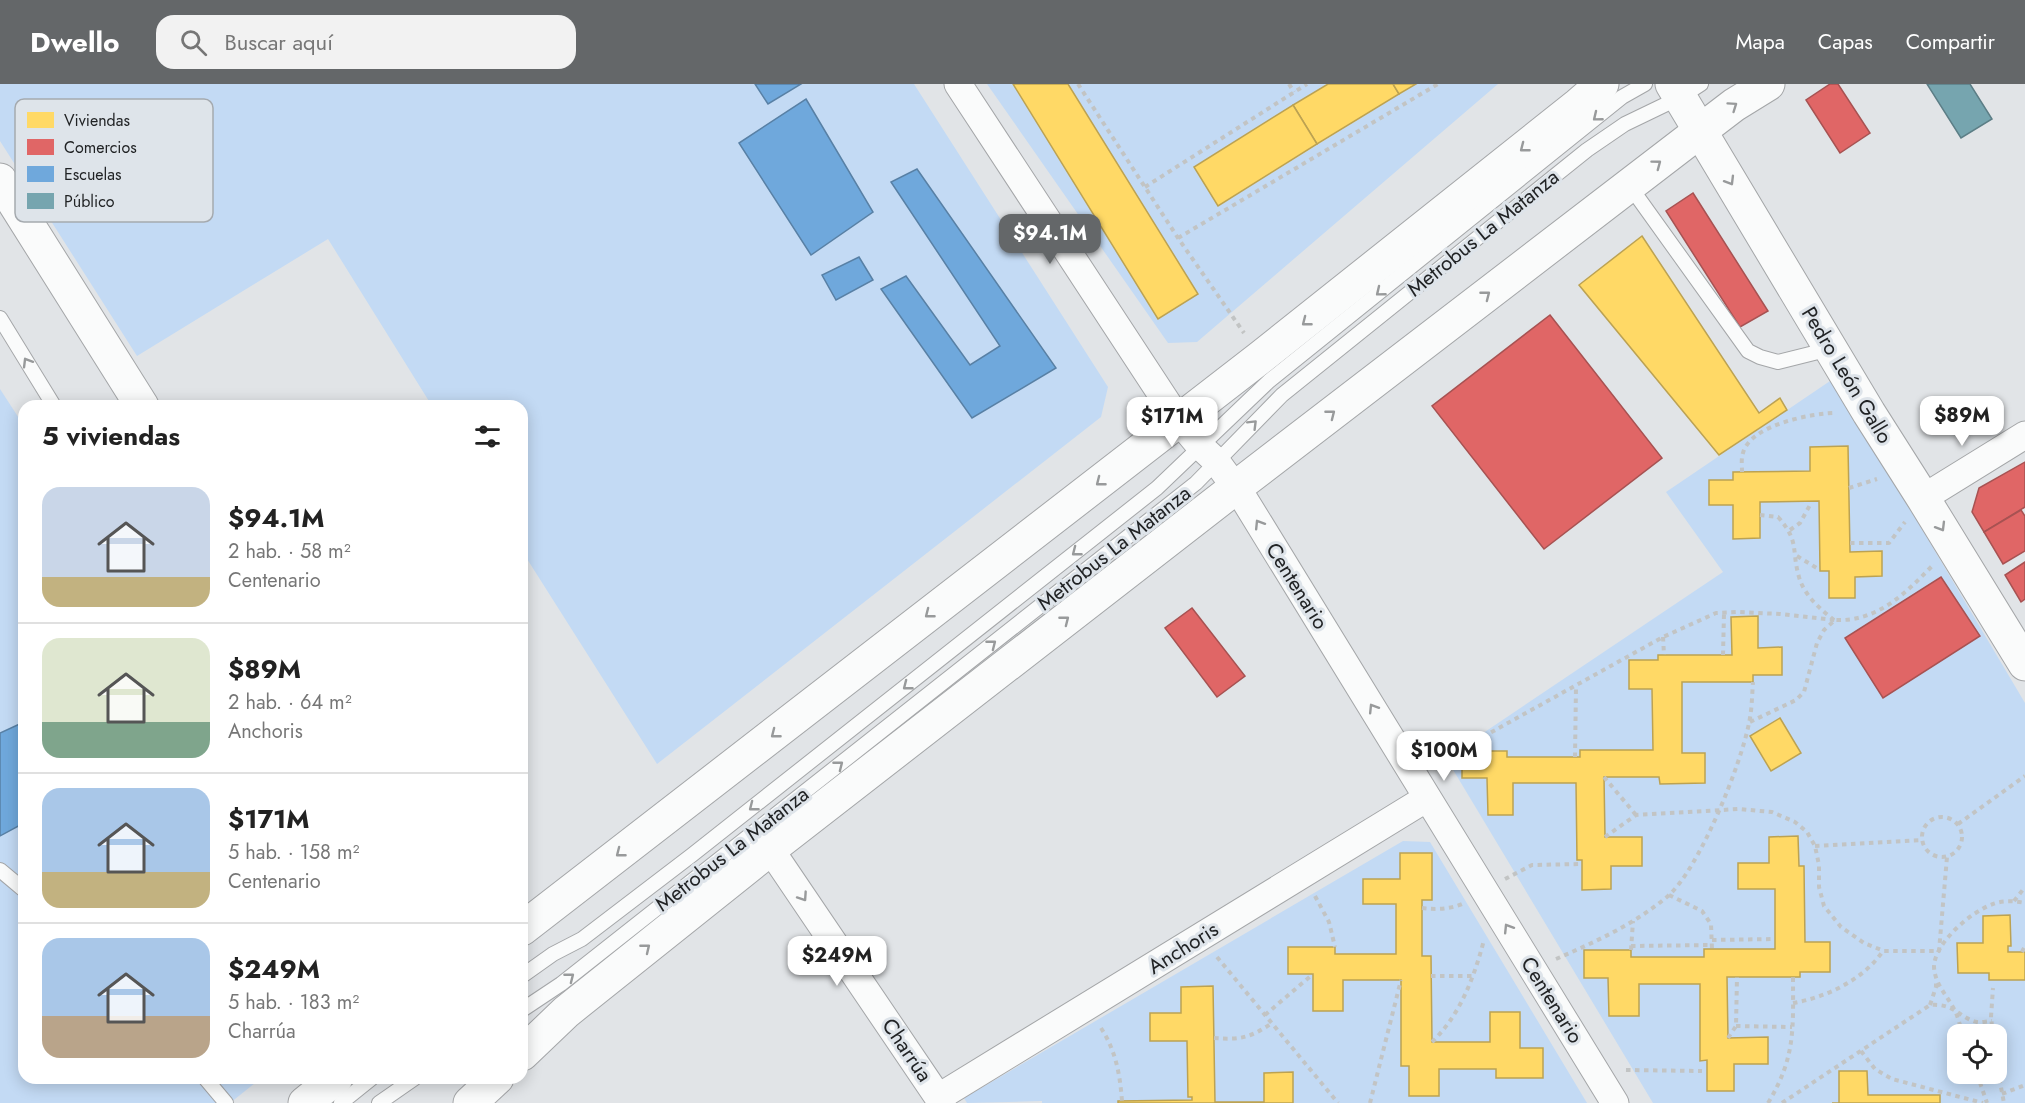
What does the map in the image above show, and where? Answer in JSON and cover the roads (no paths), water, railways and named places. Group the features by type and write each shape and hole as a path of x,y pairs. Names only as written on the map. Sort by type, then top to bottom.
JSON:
{"main road":[{"path":"528,924 1261,357 1602,84"},
{"path":"528,1048 566,1012 770,849 1629,185 1734,105 1768,84"},
{"name":"Pedro León Gallo","path":"1685,88 1700,131 1869,413 2025,664"},
{"path":"0,180 15,204"},
{"path":"26,222 138,400"},
{"path":"305,1103 329,1084"}],"street":[{"name":"Centenario","path":"958,84 1179,421 1244,499 1616,1103"},
{"path":"1923,498 2025,435"},
{"name":"Anchoris","path":"940,1100 1302,875 1423,790"},
{"name":"Charrúa","path":"770,849 940,1100"}],"lane":[{"name":"Metrobus La Matanza","path":"528,1006 561,984 1196,483 1208,454 1269,381 1622,97 1646,84"},
{"name":"Metrobus La Matanza","path":"528,972 553,954 582,939 802,769 1157,488 1208,454 1587,150 1685,88"},
{"path":"1629,185 1748,351 1778,362 1830,349"},
{"path":"0,318 50,400"},
{"path":"0,870 18,885"},
{"path":"210,1084 226,1103"},
{"path":"341,1103 365,1084"},
{"path":"379,1103 406,1084"}]}
